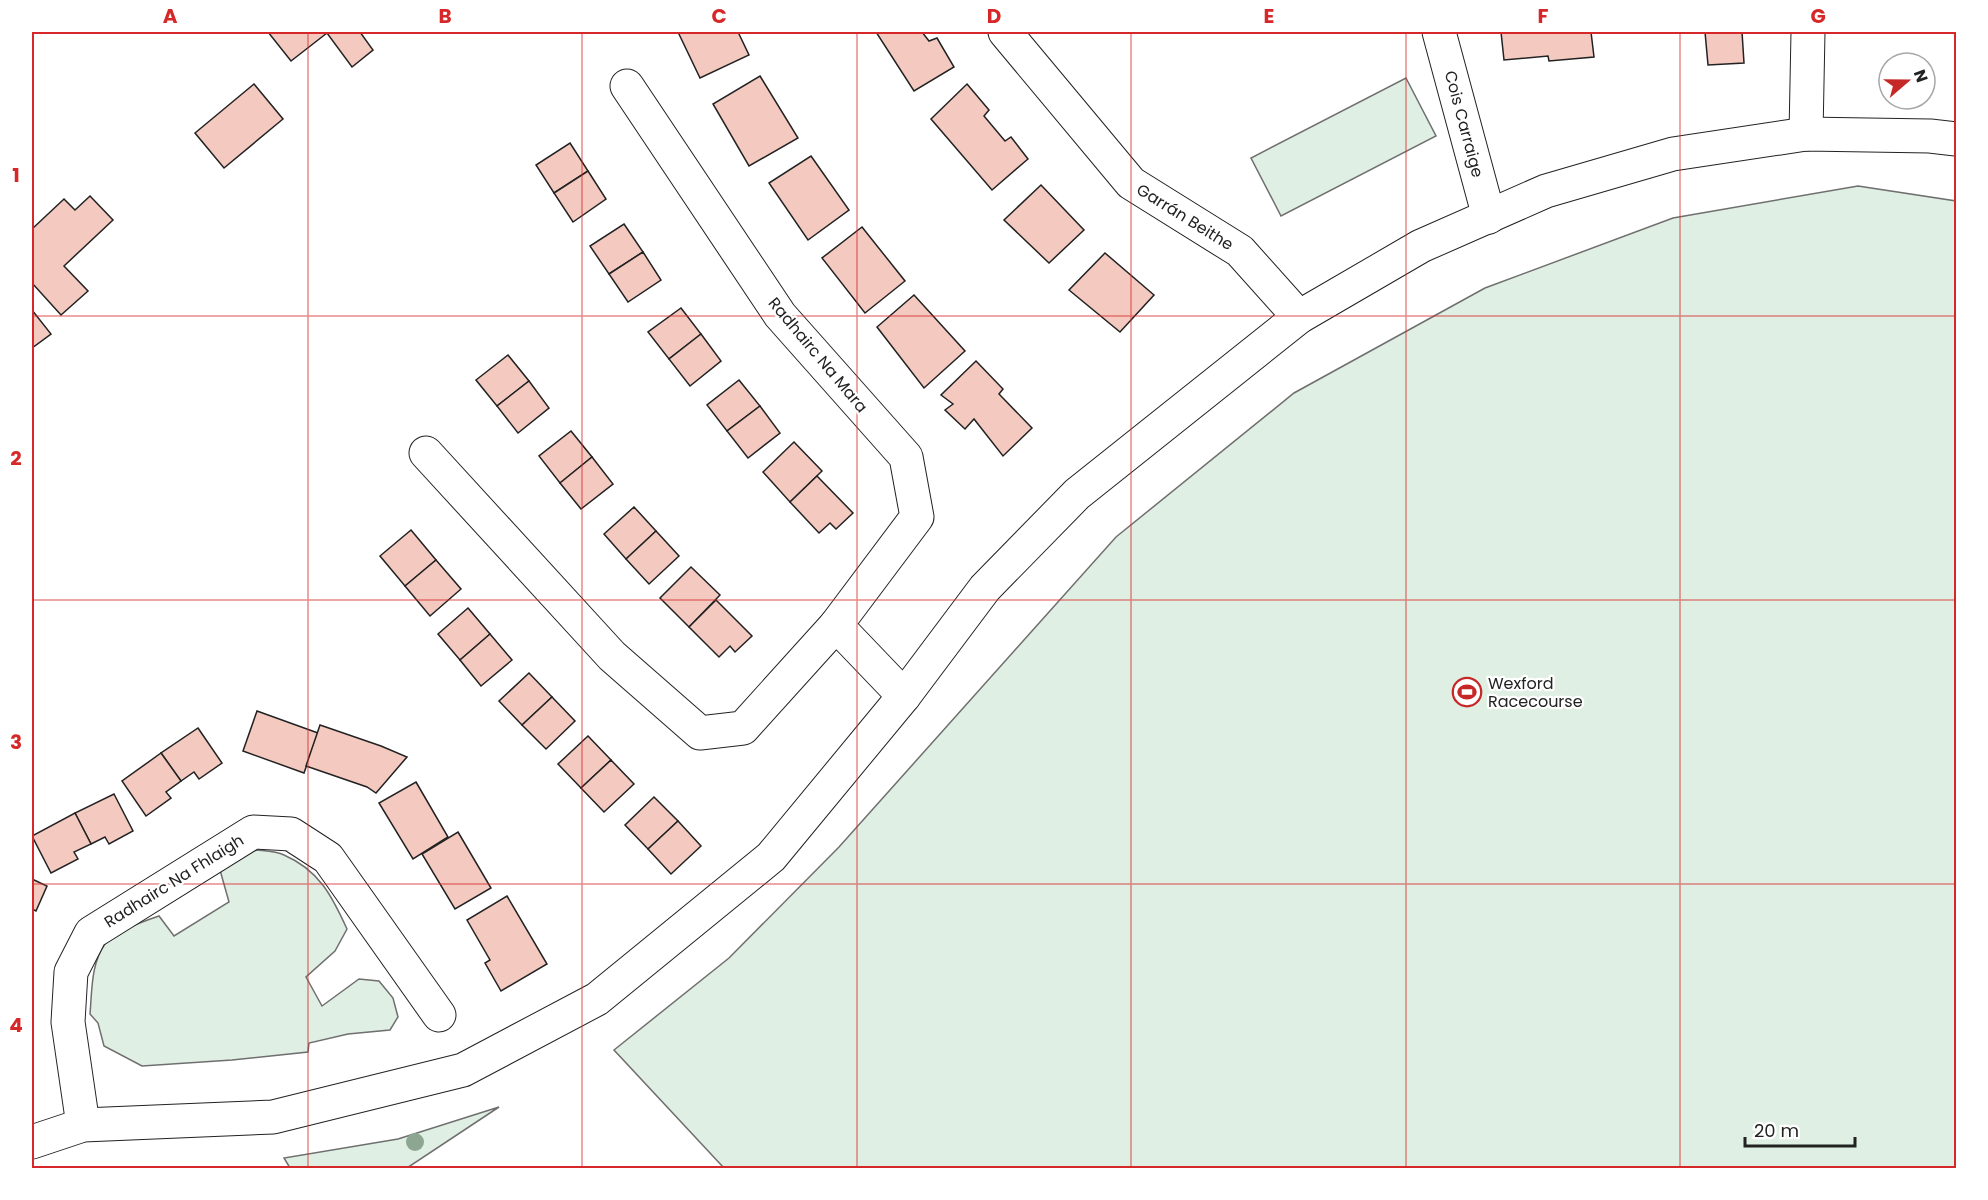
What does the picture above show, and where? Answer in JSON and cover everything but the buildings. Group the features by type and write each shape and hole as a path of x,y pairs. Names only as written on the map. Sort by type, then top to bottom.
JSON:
{"street":[{"name":"Garrán Beithe","path":"1005,32 1131,183 1240,251 1299,317"},
{"name":"Cois Carraige","path":"1439,32 1489,217"},
{"path":"1806,134 1808,32"},
{"name":"Radhairc Na Mara","path":"426,453 612,656 700,733 743,728 836,625 917,517 906,457 780,315 627,86"},
{"path":"32,1142 83,1125 273,1117 463,1070 597,999 771,857 903,696 985,588 1077,494 1299,317 1421,246 1546,191 1673,154 1806,134 1930,136 1956,139"},
{"path":"836,625 903,696"},
{"name":"Radhairc Na Fhlaigh","path":"83,1125 68,1022 71,972 91,933 253,832 291,834 328,858 439,1015"}],"green space":[{"path":"1406,78 1436,136 1281,216 1251,158"},
{"name":"Wexford Racecourse","path":"1858,186 1956,201 1956,1168 724,1168 614,1050 729,958 839,847 1116,537 1294,393 1485,288 1673,218"},
{"path":"256,850 281,854 306,868 330,895 347,929 335,951 306,977 322,1006 359,979 379,981 393,998 398,1017 390,1030 348,1034 309,1043 308,1052 142,1066 104,1046 98,1023 90,1014 95,968 105,944 123,931 159,916 174,936 229,902 220,870"},
{"path":"499,1107 407,1168 290,1168 284,1158 398,1139"}],"place":[{"name":"Wexford Racecourse","path":"1467,692"}]}
